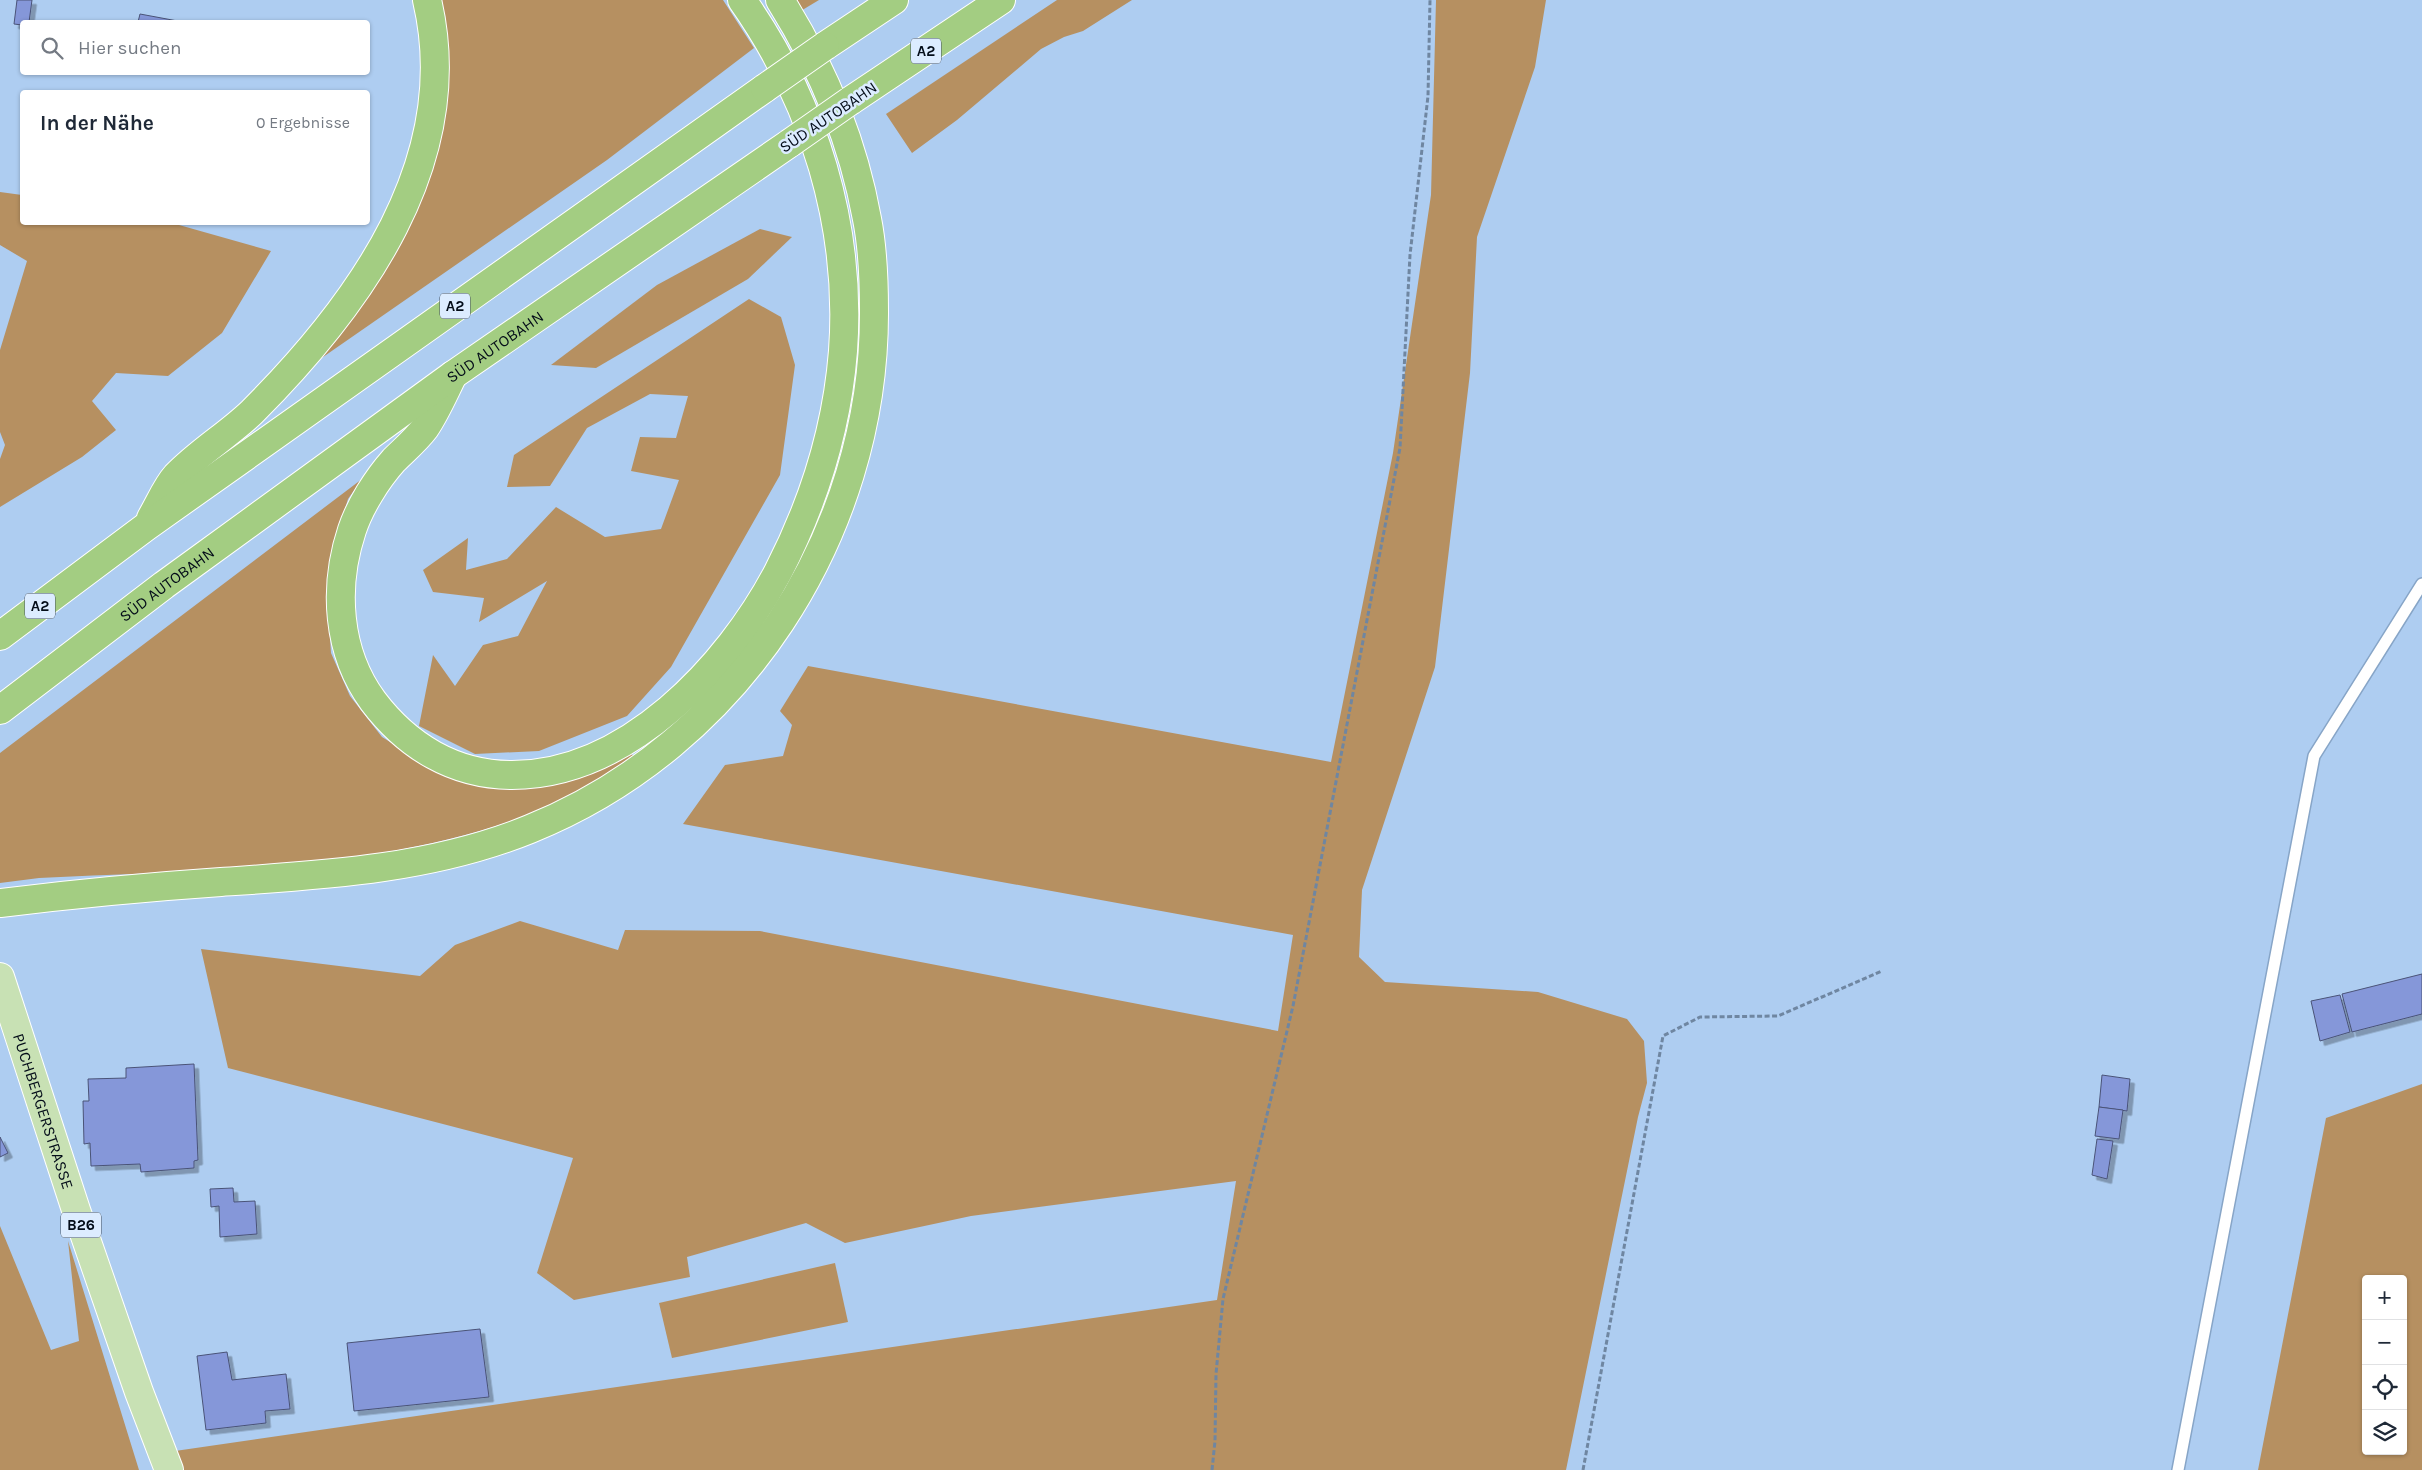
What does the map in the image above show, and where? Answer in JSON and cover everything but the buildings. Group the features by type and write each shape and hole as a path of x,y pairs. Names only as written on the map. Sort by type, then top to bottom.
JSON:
{"highway":[{"path":"146,526 175,476 250,414 299,363 344,309 383,250 413,187 428,126 436,63 427,0"},
{"path":"453,376 424,429 390,465 368,498 353,528 343,563 339,597 343,634 353,665 369,695 388,721 414,743 441,760 470,771 502,775 534,775 565,768 598,756 630,739 671,708 713,666 748,622 778,573 802,519 824,459 836,402 843,351 844,298 841,252 833,202 815,141 792,84 762,28 742,0"},
{"path":"0,903 90,892 334,874 406,864 471,849 531,829 593,798 652,760 708,712 756,658 796,597 829,536 852,470 867,405 874,345 872,259 868,221 855,163 832,98 804,39 780,0"},
{"name":"A2","path":"0,636 146,526 765,88 894,0"},
{"name":"SÜD AUTOBAHN","path":"0,710 164,585 453,376 850,101 1001,0"}],"main road":[{"name":"PUCHBERGERSTRASSE","path":"0,977 76,1210 139,1392 169,1470"}],"lane":[{"path":"2178,1470 2314,756 2422,584"}],"path":[{"path":"1212,1470 1215,1441 1216,1374 1223,1299 1293,1006 1400,448 1410,255 1428,96 1430,0"},
{"path":"1583,1470 1663,1036 1700,1017 1778,1016 1882,971"}],"shaded area":[{"path":"437,0 723,0 754,48 607,160 313,364 426,181"},
{"path":"793,0 819,0 799,12"},
{"path":"1057,0 1132,0 1083,31 1064,37 1041,49 957,120 912,153 886,114"},
{"path":"1436,0 1546,0 1535,67 1477,237 1470,373 1435,667 1362,890 1359,957 1385,982 1538,992 1627,1019 1644,1041 1647,1083 1638,1117 1566,1470 183,1470 175,1451 1217,1300 1236,1181 971,1216 845,1243 806,1223 687,1257 690,1277 574,1300 537,1273 573,1158 228,1068 201,949 420,976 455,945 520,921 618,950 625,930 760,931 1278,1031 1293,935 683,824 725,765 783,756 792,725 780,711 808,666 1331,762 1393,453 1431,195"},
{"path":"0,192 20,195 20,225 179,225 271,251 222,333 168,376 116,373 92,401 116,430 82,457 0,507 0,459 5,445 0,432 0,350 27,261 0,245"},
{"path":"760,229 792,237 748,279 596,368 551,365 657,285"},
{"path":"749,299 781,317 795,365 780,475 671,667 627,716 539,751 475,754 419,726 433,655 455,686 483,645 518,636 547,581 479,622 484,598 433,592 423,570 468,538 466,570 507,559 556,507 605,537 661,529 679,480 631,471 640,437 676,438 688,396 650,394 587,428 550,486 507,487 514,455"},
{"path":"362,479 348,499 331,554 327,592 331,653 350,696 382,737 442,774 482,786 505,789 570,780 598,768 628,751 635,757 591,788 521,818 454,838 386,852 317,862 248,868 39,878 0,883 0,753"},
{"path":"2422,1084 2422,1470 2258,1470 2326,1118"},
{"path":"0,1226 51,1350 79,1341 68,1241 139,1470 0,1470"},
{"path":"835,1263 848,1322 672,1358 659,1303"}]}
